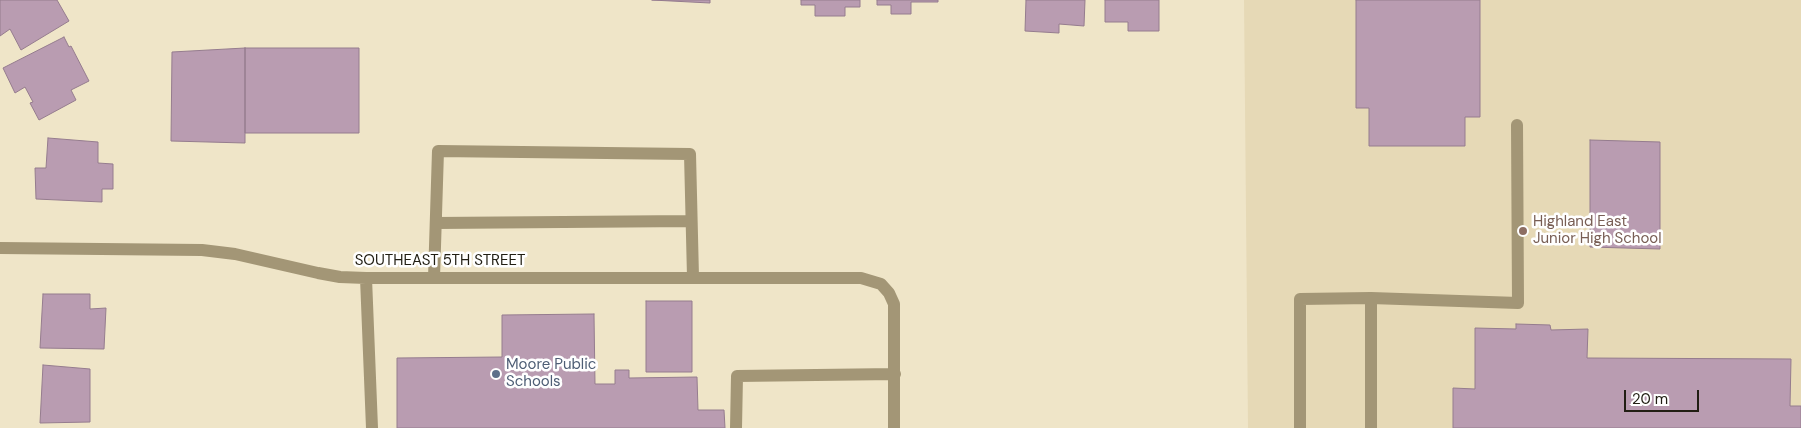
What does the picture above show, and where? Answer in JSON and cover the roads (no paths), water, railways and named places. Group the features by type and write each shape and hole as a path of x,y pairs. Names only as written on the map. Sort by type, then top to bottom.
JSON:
{"street":[{"path":"1300,428 1300,299 1371,298 1518,303 1517,126"},
{"path":"434,278 438,151 690,154 693,277"},
{"path":"436,223 691,221"},
{"name":"SOUTHEAST 5TH STREET","path":"0,248 202,250 235,254 340,277 366,278 861,278 881,284 889,293 894,304 895,374"},
{"path":"366,278 372,428"},
{"path":"1371,298 1371,428"},
{"path":"736,428 737,376 895,374 894,428"}],"place":[{"name":"Highland East Junior High School","path":"1523,231"},
{"name":"Moore Public Schools","path":"496,374"}]}
